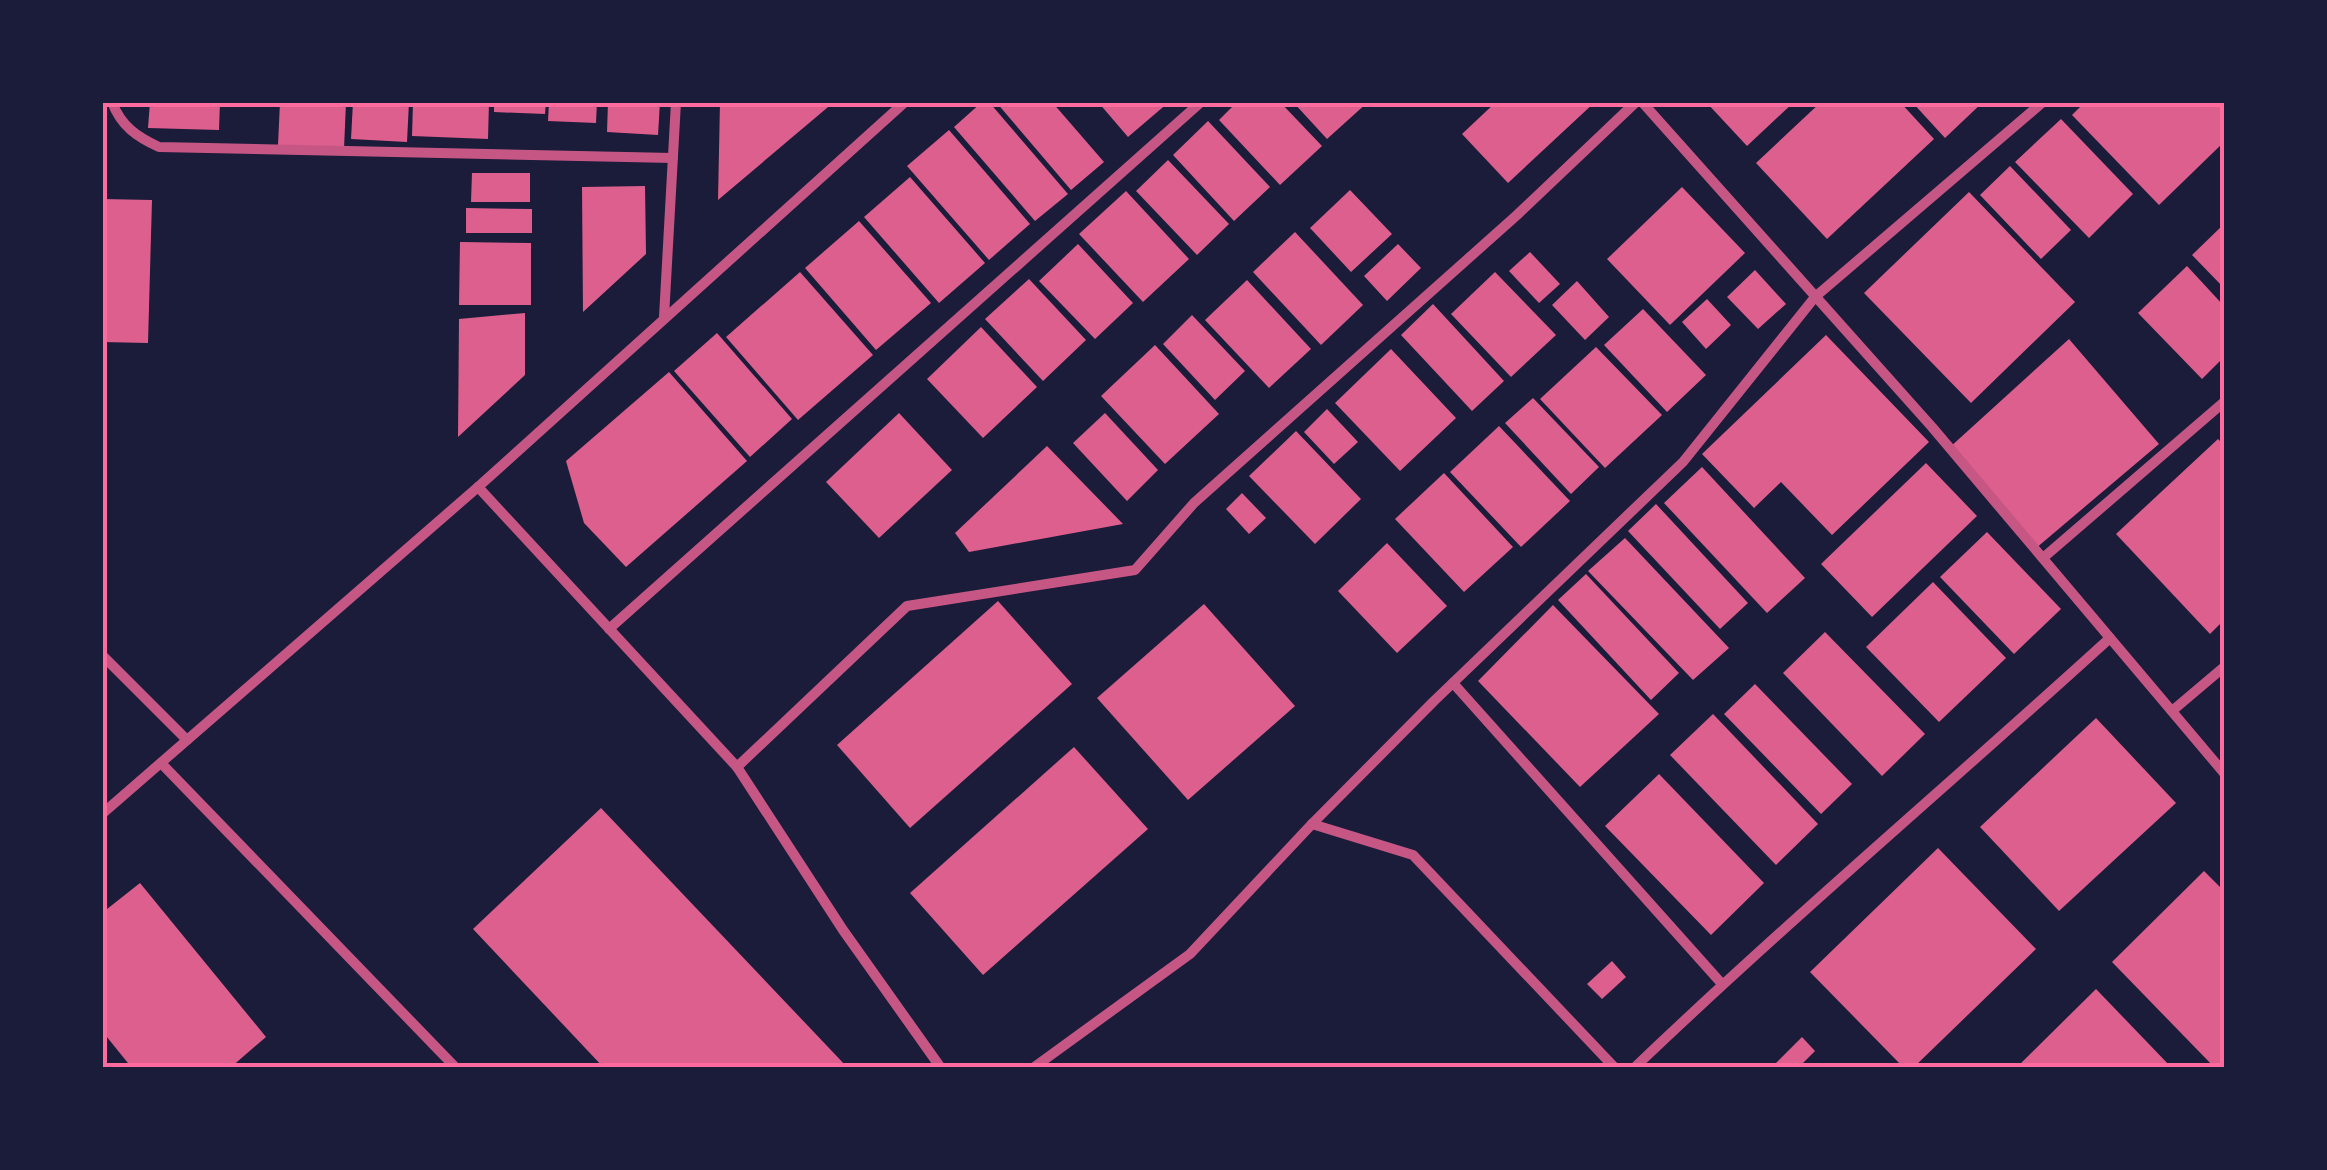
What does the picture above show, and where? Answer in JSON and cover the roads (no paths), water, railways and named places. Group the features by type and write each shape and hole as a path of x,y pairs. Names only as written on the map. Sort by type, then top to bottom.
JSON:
{"street":[{"path":"112,102 126,127 141,139 160,146 673,158"},
{"path":"664,317 676,102"},
{"path":"102,814 478,488 905,102"},
{"path":"609,629 1201,102"},
{"path":"737,767 907,606 1136,570 1194,503 1639,102 1932,427 2224,773"},
{"path":"1033,1068 1190,954 1453,683 1682,462 1815,298 2043,102"},
{"path":"2043,558 2224,402"},
{"path":"478,488 737,767 843,930 941,1068"},
{"path":"1634,1068 1722,984 2110,638"},
{"path":"102,655 187,740"},
{"path":"2172,711 2224,667"},
{"path":"1453,683 1722,984"},
{"path":"160,762 456,1068"},
{"path":"1312,824 1413,855 1615,1068"}]}
